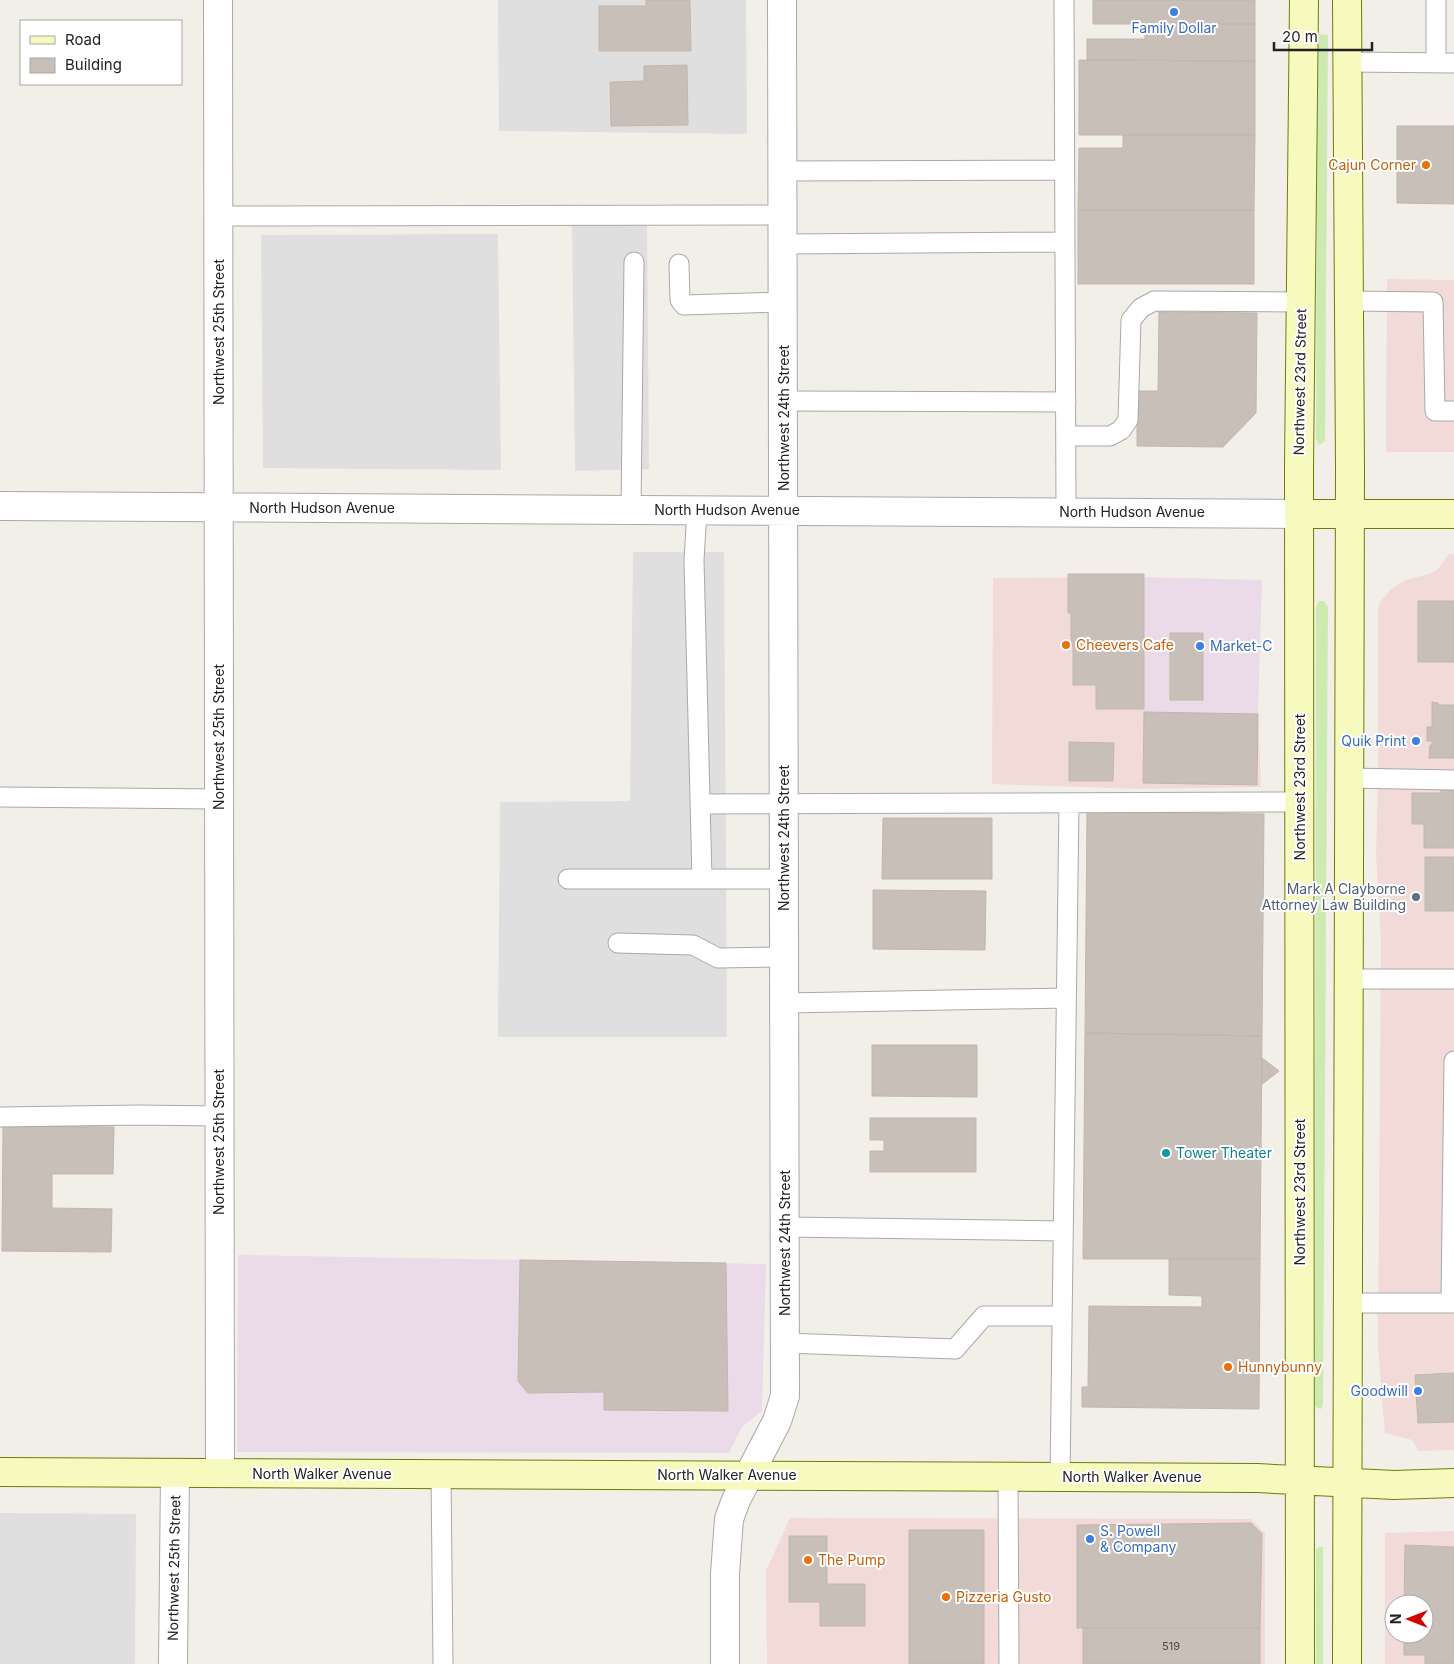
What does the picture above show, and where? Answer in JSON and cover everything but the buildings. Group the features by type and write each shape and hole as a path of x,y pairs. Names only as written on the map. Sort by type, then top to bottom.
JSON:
{"main road":[{"name":"Northwest 23rd Street","path":"1300,1664 1300,514 1304,0"},
{"path":"1347,0 1350,514 1347,1664"},
{"name":"North Hudson Avenue","path":"1300,514 1454,514"},
{"name":"North Walker Avenue","path":"0,1472 1008,1476 1257,1478 1394,1485 1454,1483"}],"street":[{"name":"Northwest 25th Street","path":"218,0 220,1473"},
{"name":"Northwest 24th Street","path":"725,1664 725,1574 730,1519 736,1500 777,1421 785,1396 782,0"},
{"name":"North Hudson Avenue","path":"0,506 1300,514"},
{"name":"Northwest 25th Street","path":"173,1664 175,1473"}],"lane":[{"path":"1064,0 1066,512"},
{"path":"1347,62 1445,62 1436,0"},
{"path":"782,171 1064,170"},
{"path":"218,216 782,215"},
{"path":"783,244 1065,242"},
{"path":"631,510 634,262"},
{"path":"679,264 680,300 684,305 783,302"},
{"path":"1066,436 1110,436 1121,430 1128,420 1131,320 1141,308 1154,302 1301,302"},
{"path":"1349,302 1434,302 1435,411 1454,410"},
{"path":"784,401 1066,402"},
{"path":"697,510 694,560 702,879"},
{"path":"1349,778 1454,780"},
{"path":"0,797 219,798"},
{"path":"700,804 1300,802"},
{"path":"1060,1477 1069,803"},
{"path":"568,878 784,879"},
{"path":"618,943 693,945 718,958 784,957"},
{"path":"1349,979 1454,979"},
{"path":"784,1003 1066,998"},
{"path":"1348,1303 1452,1303 1454,1061"},
{"path":"0,1117 219,1116"},
{"path":"784,1227 1063,1231"},
{"path":"785,1343 955,1349 984,1316 1062,1316"},
{"path":"442,1474 443,1664"},
{"path":"1008,1476 1009,1664"}],"shaded area":[{"path":"498,0 746,0 747,134 499,131"},
{"path":"572,222 647,223 649,469 575,471"},
{"path":"498,234 501,470 263,468 261,235"},
{"path":"1387,279 1454,280 1454,452 1386,452"},
{"path":"633,552 724,552 727,1037 498,1037 500,802 630,801"},
{"path":"1449,554 1454,554 1454,1450 1419,1451 1412,1440 1385,1433 1378,1347 1381,940 1376,854 1378,608 1381,601 1392,588 1406,580 1437,570"},
{"name":"Cheevers Cafe","path":"1142,577 1139,712 1258,714 1261,787 1138,789 992,784 993,578"},
{"name":"Market-C","path":"1142,577 1262,580 1258,714 1138,712"},
{"path":"238,1255 766,1264 762,1411 742,1427 729,1453 237,1452"},
{"path":"0,1513 136,1514 135,1664 0,1664"},
{"path":"790,1518 1251,1519 1265,1533 1265,1664 767,1664 766,1571"},
{"path":"1454,1531 1454,1664 1385,1664 1385,1644 1434,1644 1434,1594 1385,1594 1385,1533"}],"green space":[{"path":"1317,34 1328,35 1325,439 1319,445 1316,439"},
{"path":"1319,601 1324,601 1328,607 1323,1405 1321,1409 1315,1405 1316,607"},
{"path":"1323,1547 1323,1664 1316,1664 1316,1549"}],"place":[{"name":"Family Dollar","path":"1174,12"},
{"name":"Cajun Corner","path":"1426,165"},
{"name":"Cheevers Cafe","path":"1066,645"},
{"name":"Market-C","path":"1200,646"},
{"name":"Quik Print","path":"1416,741"},
{"name":"Mark A Clayborne Attorney Law Building","path":"1416,897"},
{"name":"Tower Theater","path":"1166,1153"},
{"name":"Hunnybunny","path":"1228,1367"},
{"name":"Goodwill","path":"1418,1391"},
{"name":"S. Powell & Company","path":"1090,1539"},
{"name":"The Pump","path":"808,1560"},
{"name":"Pizzeria Gusto","path":"946,1597"}]}
